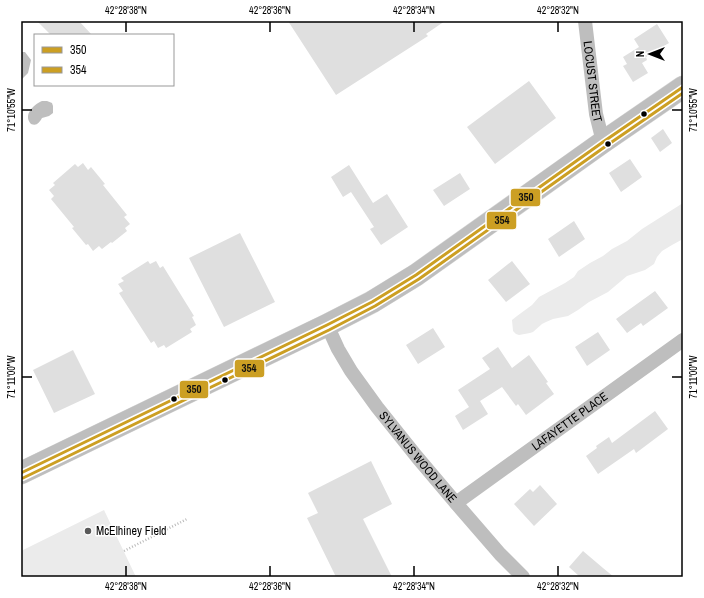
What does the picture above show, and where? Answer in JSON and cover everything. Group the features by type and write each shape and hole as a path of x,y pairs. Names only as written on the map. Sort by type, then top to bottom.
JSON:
{"highway":[{"path":"21,474 328,325 372,302 416,275 683,87"}],"street":[{"name":"LOCUST STREET","path":"585,21 596,114 603,142"},
{"name":"SYLVANUS WOOD LANE","path":"328,325 338,349 351,371 382,413 456,503 500,554 523,577"},
{"name":"LAFAYETTE PLACE","path":"456,503 683,340"}],"path":[{"path":"124,552 187,519"}],"shaded area":[{"path":"21,52 25,52 31,60 28,73 21,80"},
{"path":"42,101 52,103 53,113 42,118 39,123 33,125 29,121 28,117 30,111 35,105"},
{"path":"683,203 683,239 662,251 654,264 645,270 627,276 608,292 589,302 568,316 546,322 530,333 519,335 513,331 512,320 532,305 539,297 565,283 574,277 578,271 627,241 642,229"},
{"name":"McElhiney Field","path":"104,510 136,577 21,577 21,551"}],"building":[{"path":"37,21 79,21 91,34 50,34"},
{"path":"288,21 445,21 426,34 428,36 336,95"},
{"path":"657,24 669,43 646,57 647,60 642,63 648,73 633,82 623,66 627,64 623,57 639,47 634,39"},
{"path":"529,81 556,118 495,164 467,127"},
{"path":"663,129 672,143 660,152 651,138"},
{"path":"630,159 642,177 621,192 609,173"},
{"path":"83,163 88,170 91,167 105,184 103,185 127,215 124,217 130,224 125,228 127,231 112,243 111,242 102,249 99,246 93,251 72,228 74,227 51,199 54,196 49,190 55,185 53,183 75,164 78,167"},
{"path":"349,165 373,203 387,194 408,227 381,245 370,229 374,227 351,192 343,197 331,177"},
{"path":"460,173 470,189 444,206 433,190"},
{"path":"574,221 585,239 559,257 548,239"},
{"path":"240,233 275,302 224,327 189,258"},
{"path":"148,261 150,264 156,261 160,268 163,266 194,316 192,317 196,325 190,329 192,332 166,348 164,345 158,348 154,341 151,343 119,293 123,291 118,284 124,281 121,278"},
{"path":"512,261 530,284 506,302 488,280"},
{"path":"655,291 668,308 643,326 641,323 627,333 616,319"},
{"path":"433,328 445,347 418,364 406,345"},
{"path":"598,332 610,350 587,366 575,347"},
{"path":"498,347 512,368 529,355 548,382 546,383 554,394 526,415 518,404 516,406 502,387 480,401 488,414 463,430 455,416 469,407 458,390 490,369 482,358"},
{"path":"73,350 95,394 54,413 33,370"},
{"path":"655,411 668,429 636,453 634,449 598,474 586,456 597,448 596,446 609,437 612,443"},
{"path":"371,461 392,504 363,519 392,577 336,577 307,518 318,513 308,493"},
{"path":"540,485 557,504 534,526 514,504 530,489 533,492"},
{"path":"583,551 614,577 580,577 569,567"}],"transit line":[{"name":"350","path":"21,473 372,302 416,275 683,87"},
{"name":"354","path":"23,478 329,330 375,306 419,279 683,93"}],"place":[{"name":"McElhiney Field","path":"88,531"}]}
